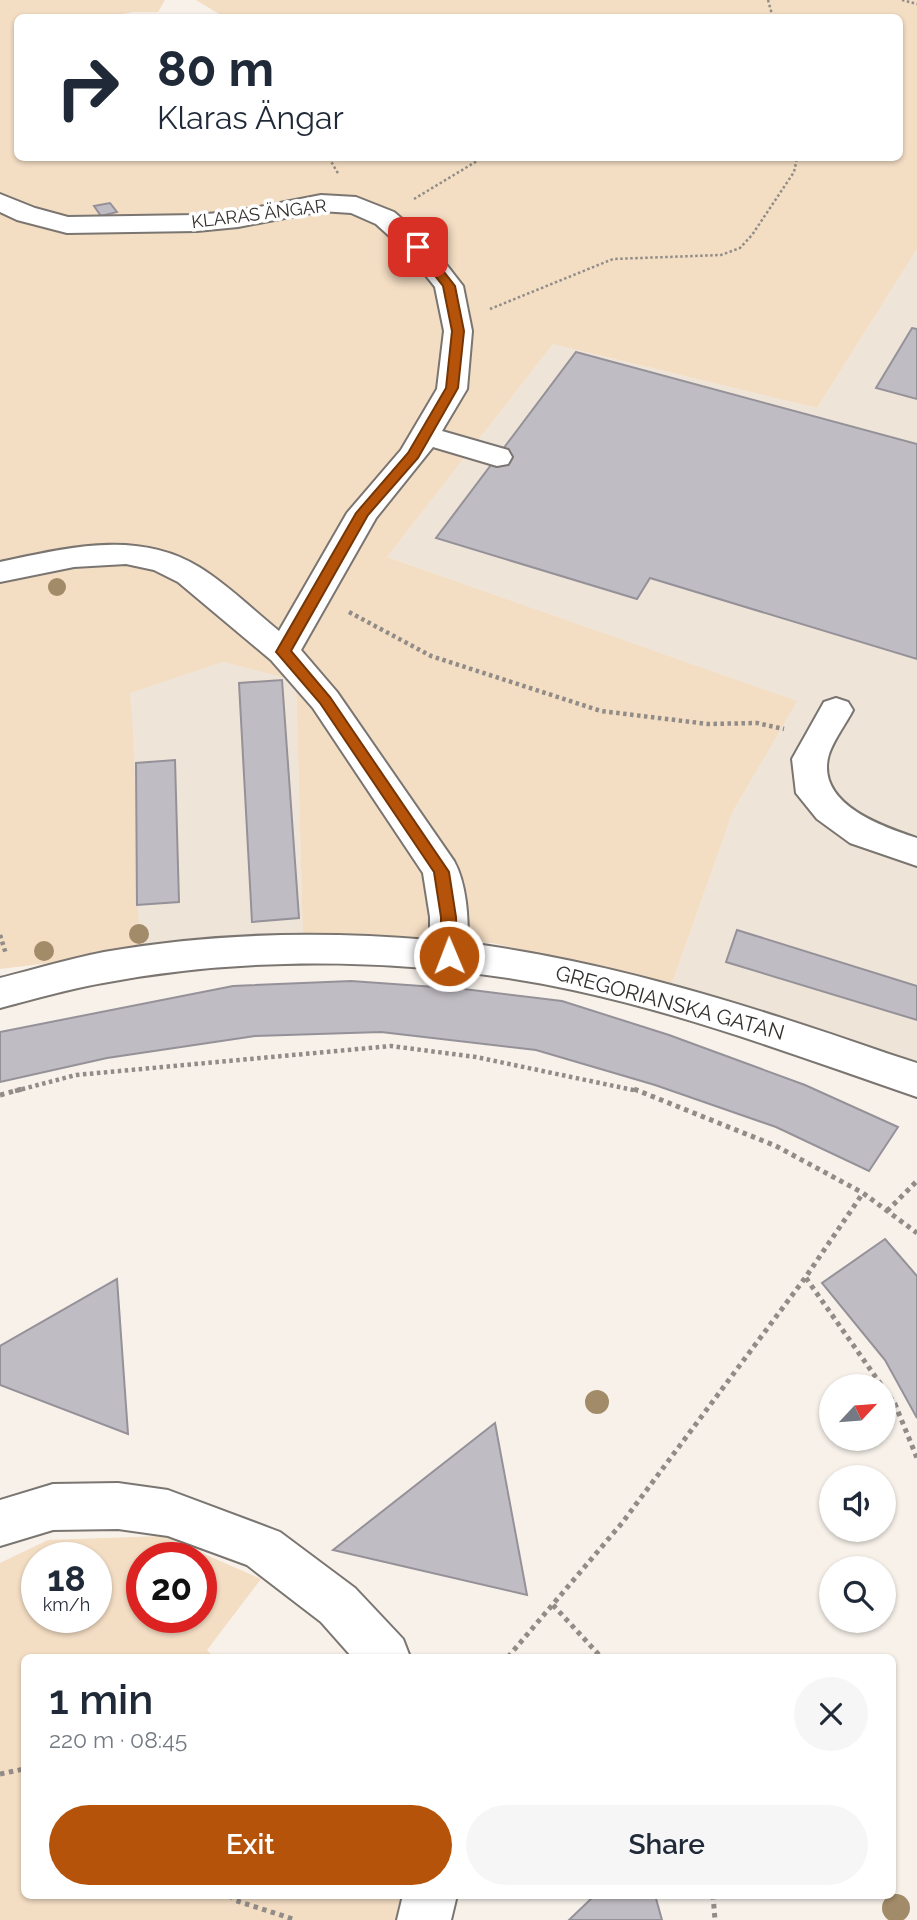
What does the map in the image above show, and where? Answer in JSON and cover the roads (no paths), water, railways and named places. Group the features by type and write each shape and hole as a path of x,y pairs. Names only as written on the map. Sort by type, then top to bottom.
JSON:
{"street":[{"name":"KLARAS ÄNGAR","path":"0,202 26,214 66,225 197,223 238,219 321,203 356,205 384,218 418,247 449,286 458,331 452,388 413,455 363,513 283,652"},
{"path":"425,435 496,457"},
{"path":"0,572 74,557 126,554 163,561 190,575 283,652 325,700 441,872 449,917 449,956"},
{"path":"829,724 810,760 814,793 830,810 863,834 917,852"},
{"name":"GREGORIANSKA GATAN","path":"0,993 117,965 217,955 318,951 449,956 571,974 676,1001 796,1037 917,1080"},
{"path":"0,1523 53,1507 118,1506 168,1513 263,1548 338,1605 383,1654"},
{"path":"424,1920 429,1899"}]}
